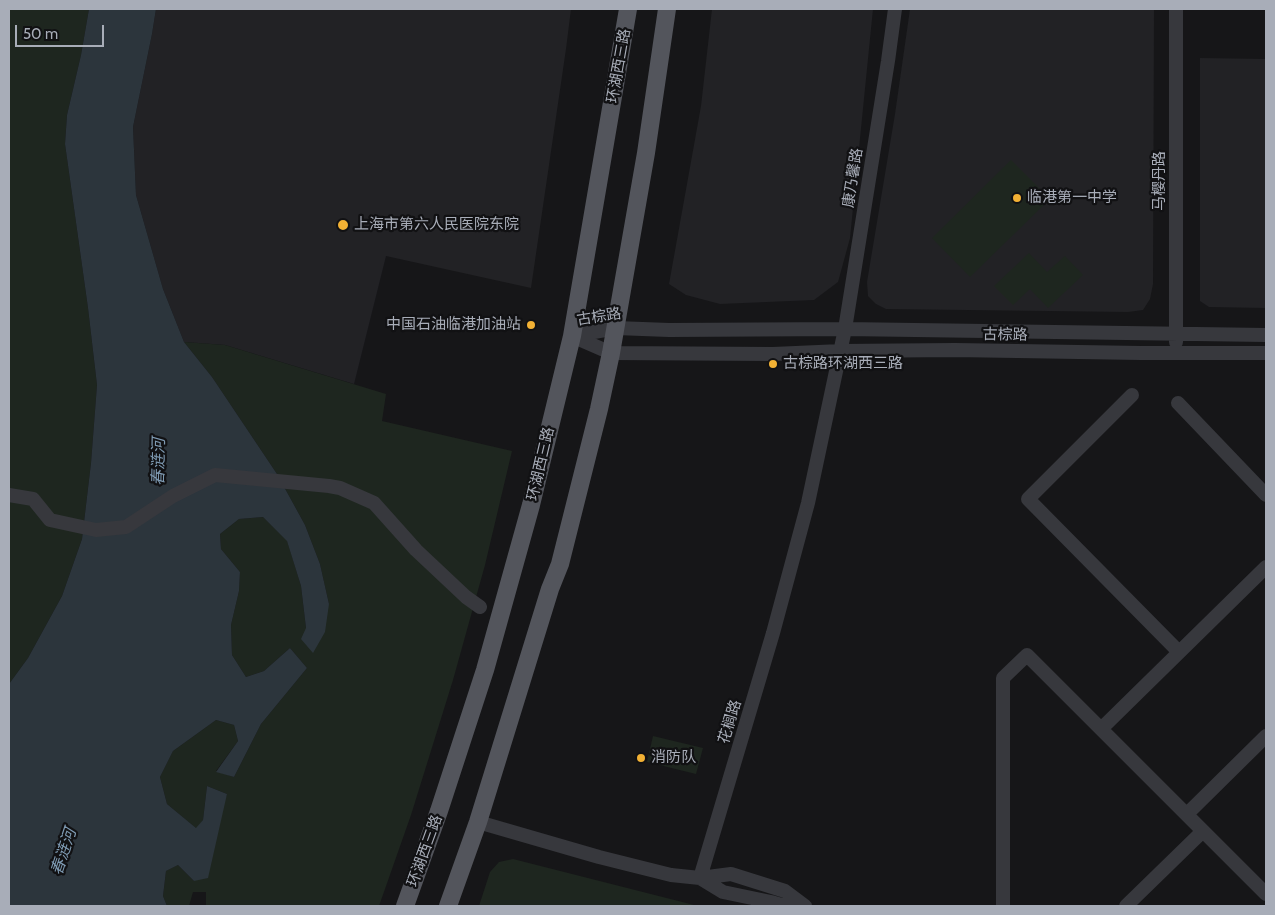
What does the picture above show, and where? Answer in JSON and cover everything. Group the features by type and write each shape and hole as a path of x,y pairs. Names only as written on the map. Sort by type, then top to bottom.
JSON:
{"main road":[{"name":"环湖西三路","path":"405,906 439,811 485,670 531,505 572,336 628,9"},
{"path":"448,906 478,822 550,589 560,564 599,409 616,328 646,153 667,9"}],"street":[{"name":"康乃馨路","path":"841,351 895,9"},
{"name":"马樱丹路","path":"1175,353 1176,9"},
{"name":"古棕路","path":"572,336 616,328 1266,335"},
{"name":"古棕路","path":"572,336 611,353 773,354 841,351 955,350 1175,353 1266,352"},
{"name":"花榈路","path":"700,878 773,633 808,503 841,351"},
{"path":"1132,396 1028,499 1179,652"},
{"path":"1178,403 1266,495"},
{"path":"9,495 33,499 50,520 96,530 126,527 173,496 215,475 340,488 374,503 416,550 466,598 480,607"},
{"path":"1101,728 1266,567"},
{"path":"1003,906 1003,678 1027,655 1266,894"},
{"path":"1187,814 1266,736"},
{"path":"478,822 599,857 671,875 700,878 731,874 785,891 806,906"},
{"path":"1126,906 1203,831"},
{"path":"700,878 723,892 785,906"}],"shaded area":[{"path":"9,9 89,9 81,55 67,115 65,144 97,385 91,463 82,539 62,596 28,658 9,684"},
{"name":"上海市第六人民医院东院","path":"156,9 571,9 531,288 386,256 354,384 225,345 184,342 163,289 136,195 133,127"},
{"path":"712,9 873,9 850,238 838,282 814,300 720,304 686,295 669,284 701,106"},
{"name":"临港第一中学","path":"910,9 1154,9 1153,284 1150,299 1143,310 1128,312 886,309 876,304 868,296 867,282 895,114"},
{"path":"1200,58 1266,59 1266,308 1209,307 1200,301"},
{"path":"1011,160 1050,199 970,277 932,238"},
{"path":"1029,253 1047,272 1065,256 1083,275 1048,308 1030,289 1013,305 994,286"},
{"path":"184,342 225,345 386,394 382,421 512,451 485,565 453,680 411,815 379,906 206,906 206,892 193,892 189,906 167,906 163,896 166,871 178,865 194,881 227,794 207,786 203,820 197,829 167,804 160,777 173,751 216,720 234,725 238,741 216,771 234,777 261,724 307,668 290,648 264,671 246,677 232,655 231,625 239,591 240,572 221,549 220,534 239,519 263,517 287,540 301,586 306,628 329,604 320,564 305,525 277,474 212,377"},
{"path":"653,736 703,748 696,774 647,762"},
{"path":"513,859 698,906 479,906 490,872 499,862"}],"water":[{"name":"春涟河","path":"89,9 156,9 133,127 136,195 163,289 184,342 212,377 277,474 305,525 320,564 329,604 325,632 313,653 301,639 306,628 301,586 287,541 263,517 239,519 220,534 221,549 240,572 239,591 231,625 232,655 246,677 264,671 290,648 307,668 261,724 234,777 216,772 238,741 234,725 216,720 173,751 160,777 167,804 196,828 203,820 207,786 227,794 208,878 194,881 178,865 166,871 163,896 167,906 9,906 9,684 28,658 62,596 82,539 91,463 97,385 65,144 67,115 81,55"}],"place":[{"name":"临港第一中学","path":"1017,198"},
{"name":"上海市第六人民医院东院","path":"343,225"},
{"name":"中国石油临港加油站","path":"531,325"},
{"name":"古棕路环湖西三路","path":"773,364"},
{"name":"消防队","path":"641,758"}]}
